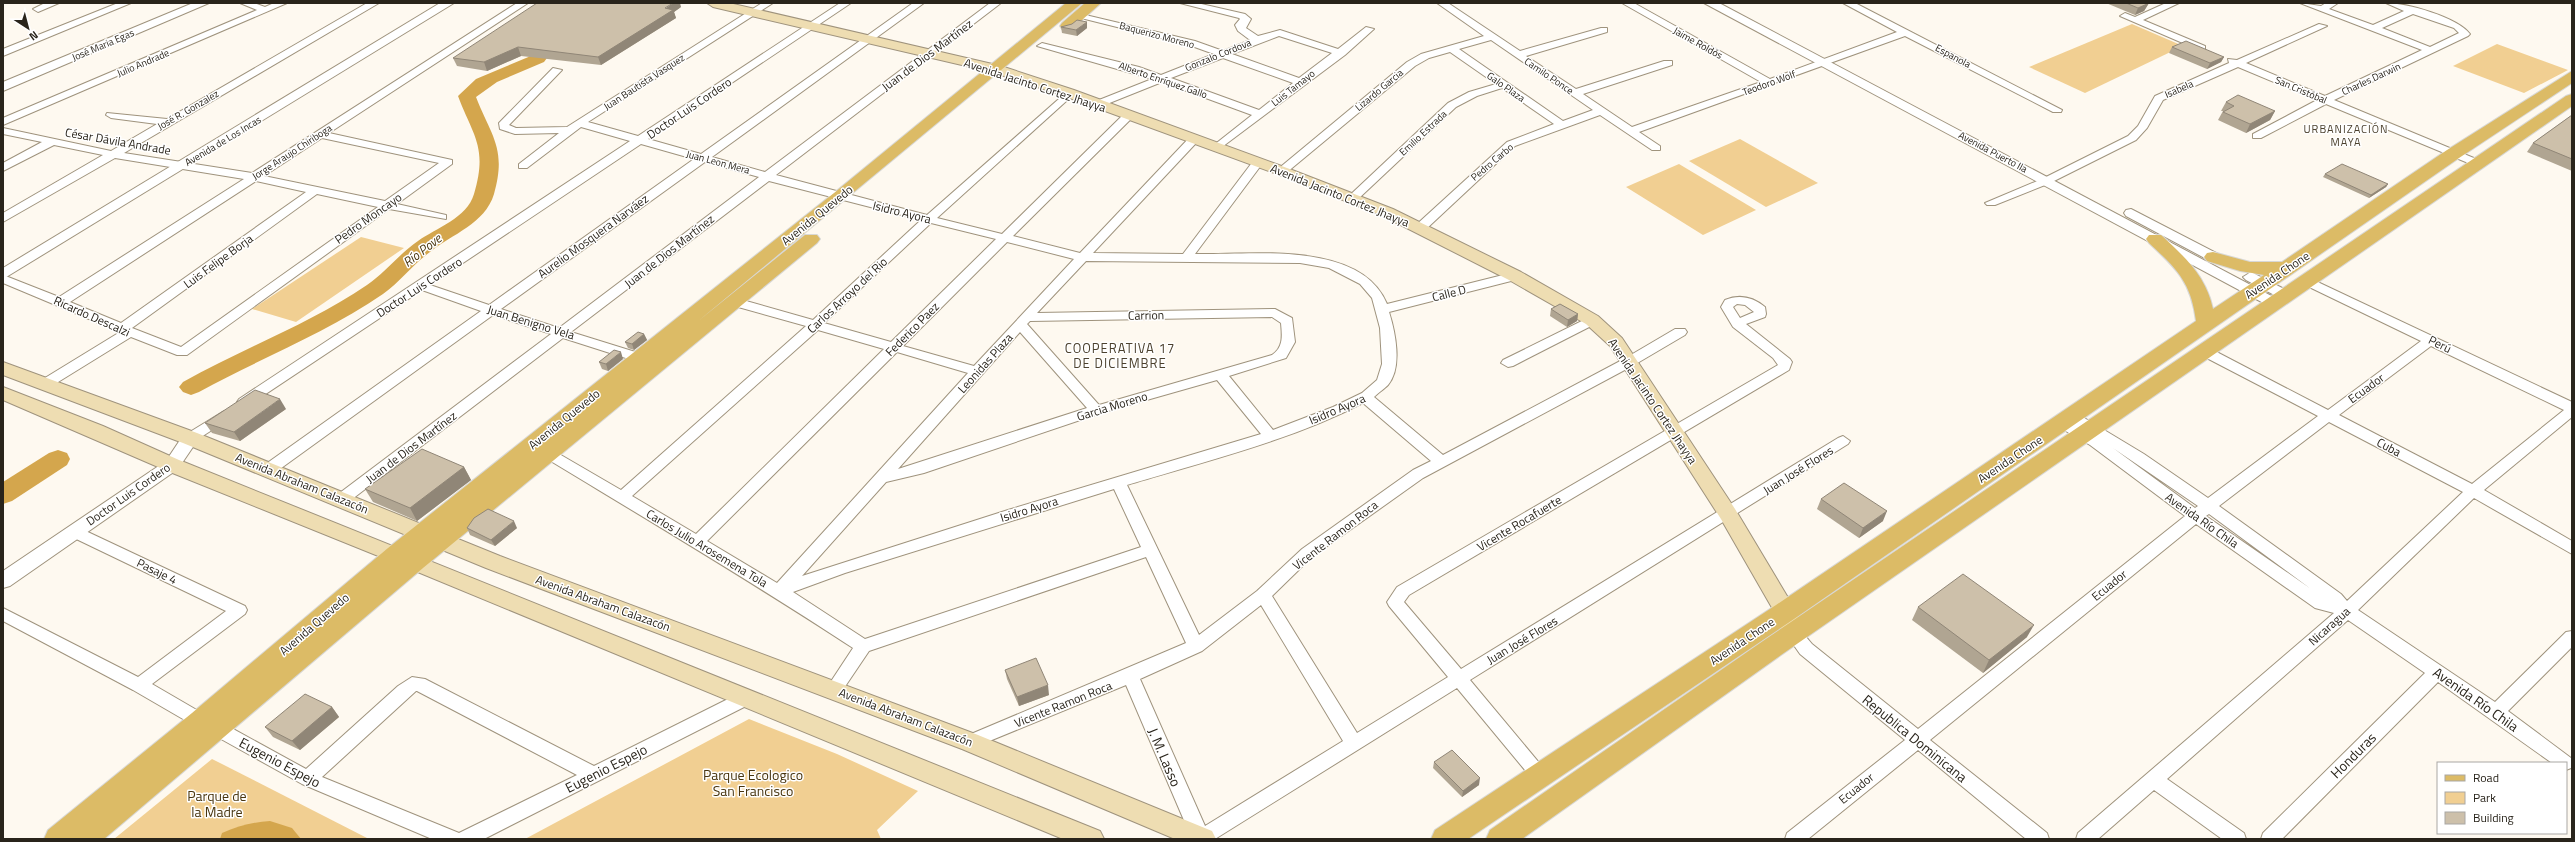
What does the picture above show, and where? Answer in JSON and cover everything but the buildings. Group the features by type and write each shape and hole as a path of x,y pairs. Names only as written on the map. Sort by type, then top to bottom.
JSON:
{"main road":[{"name":"Avenida Jacinto Cortez Jhayya","path":"713,3 1002,71 1069,93 1353,198 1420,228 1515,276 1592,320 1616,342 1728,514 1789,623"},
{"name":"Avenida Quevedo","path":"84,839 210,725 640,358 848,198 1077,9 1094,3"},
{"name":"Avenida Quevedo","path":"1002,71 1042,46 1077,9"},
{"name":"Avenida Chone","path":"1500,839 1789,623 2066,420 2453,154 2572,76"},
{"name":"Avenida Chone","path":"1445,839 1540,776 1789,623 2087,432 2572,99"},
{"name":"Avenida Quevedo","path":"432,537 549,454 735,302 848,198"},
{"path":"2155,239 2187,269 2196,282 2201,291 2206,324"},
{"path":"2213,257 2252,269 2276,270 2289,266"},
{"name":"Avenida Abraham Calazacón","path":"3,368 190,438 432,537 970,742 1202,838"},
{"path":"5,396 103,434 172,465 406,558 1091,839"},
{"name":"Avenida Quevedo","path":"58,839 210,725"}],"street":[{"path":"38,10 54,3"},
{"path":"3,53 126,3"},
{"name":"José Maria Egas","path":"3,87 203,3"},
{"path":"245,3 266,10"},
{"name":"Julio Andrade","path":"3,122 282,3"},
{"name":"José R. Gonzalez","path":"3,218 374,3"},
{"name":"Jorge Araujo Chiriboga","path":"61,302 522,3"},
{"name":"Juan Bautista Vasquez","path":"523,166 575,127 768,3"},
{"name":"Doctor Luis Cordero","path":"3,581 172,465 190,438 422,286 846,3"},
{"name":"Aurelio Mosquera Narváez","path":"268,470 919,3"},
{"name":"Juan de Dios Martínez","path":"342,499 996,3"},
{"path":"1185,3 1242,16 1246,19 1240,27 1257,40"},
{"name":"Camilo Ponce","path":"1442,3 1600,112 1656,148"},
{"name":"Jaime Roldós","path":"1627,3 1769,83"},
{"name":"Avenida Puerto Ila","path":"1710,3 1830,60 2059,174 2213,257 2258,288"},
{"name":"Avenida Puerto Ila","path":"1731,3 2046,181 2155,239 2280,299"},
{"name":"Espanola","path":"1848,3 2057,110"},
{"path":"2135,20 2174,3"},
{"path":"2304,3 2433,50"},
{"path":"2321,9 2333,3"},
{"path":"2391,3 2413,10"},
{"name":"Avenida de Los Incas","path":"3,274 449,4"},
{"name":"Baquerizo Moreno","path":"1077,9 1192,43 1300,82"},
{"path":"2373,29 2413,10"},
{"name":"Charles Darwin","path":"2257,136 2325,100 2465,34 2457,26 2413,10"},
{"name":"San Cristóbal","path":"2125,16 2477,163"},
{"name":"Isabela","path":"1991,203 2046,181 2132,138 2143,129 2153,104 2159,98 2322,26"},
{"name":"Luis Tamayo","path":"1218,147 1370,29"},
{"path":"1518,55 1604,30"},
{"name":"Teodoro Wolf","path":"1630,130 1769,83 1906,32"},
{"name":"Gonzalo Cordova","path":"1098,104 1221,53 1280,33 1341,53"},
{"name":"Lizardo Garcia","path":"1282,171 1411,64 1451,48 1492,37"},
{"name":"Alberto Enríquez Gallo","path":"1042,46 1135,69 1260,114"},
{"name":"Galo Plaza","path":"1451,48 1562,125"},
{"path":"1574,93 1668,63"},
{"name":"Juan Leon Mera","path":"557,70 511,114 504,123 504,127 515,130 575,127 642,140 848,198"},
{"name":"Emilio Estrada","path":"1353,198 1452,105 1473,94 1503,85"},
{"name":"Carlos Arroyo del Rio","path":"623,496 815,325 929,219 1069,93"},
{"name":"Pedro Carbo","path":"1420,228 1511,144 1600,112"},
{"path":"111,115 167,122"},
{"name":"Federico Paez","path":"696,542 1129,115"},
{"name":"César Dávila Andrade","path":"3,131 112,154 253,177 314,191 442,216"},
{"name":"Pedro Moncayo","path":"182,352 385,205 448,162 319,134"},
{"name":"Leonidas Plaza","path":"779,590 884,477 1023,321 1194,139"},
{"path":"3,168 50,142"},
{"path":"1186,258 1258,162"},
{"name":"Luis Felipe Borja","path":"45,384 125,331 314,191"},
{"name":"Isidro Ayora","path":"779,590 839,569 1270,436 1366,398 1382,383 1390,367 1384,309 1374,289 1343,269 1324,262 1300,259 1082,257 848,198"},
{"name":"Calle D","path":"1384,309 1515,276"},
{"name":"Ricardo Descalzi","path":"3,279 61,302 125,331 182,352"},
{"name":"Perú","path":"2307,281 2570,406"},
{"name":"Juan Benigno Vela","path":"422,286 490,310 564,332 640,358"},
{"path":"735,302 977,371"},
{"name":"Carrion","path":"1023,321 1265,312"},
{"name":"Garcia Moreno","path":"884,477 919,469 1096,410 1277,358 1287,351 1287,321 1283,316 1265,312"},
{"path":"1508,363 1592,320"},
{"path":"1023,321 1096,410"},
{"name":"Vicente Rocafuerte","path":"1540,776 1394,602 1403,591 1784,367 1785,362 1780,356 1746,333 1738,323"},
{"name":"Vicente Ramon Roca","path":"970,742 1130,676 1196,646 1263,595 1307,553 1412,478 1440,461 1629,362 1680,332"},
{"name":"Ecuador","path":"1794,839 2195,516 2430,340"},
{"name":"Cuba","path":"2204,351 2473,491 2572,548"},
{"path":"1220,374 1270,436"},
{"path":"1366,398 1440,461"},
{"name":"Nicaragua","path":"2085,839 2155,780 2347,610 2473,491 2570,406"},
{"name":"Avenida Río Chila","path":"2066,420 2208,506 2335,598 2347,610 2496,712 2565,762"},
{"name":"Avenida Río Chila","path":"2087,432 2195,516 2322,604 2347,610"},
{"name":"Juan José Flores","path":"1202,838 1728,514 1843,441"},
{"name":"Carlos Julio Arosemena Tola","path":"549,454 623,496 696,542 779,590 863,646"},
{"path":"1118,482 1196,646"},
{"name":"Pasaje 4","path":"75,532 239,610 139,685"},
{"path":"834,689 863,646 1150,550"},
{"path":"1263,595 1354,743"},
{"name":"Eugenio Espejo","path":"3,614 139,685 308,779 453,839"},
{"name":"Republica Dominicana","path":"1789,623 1806,649 2040,839"},
{"path":"2496,712 2572,637"},
{"name":"Honduras","path":"2270,839 2437,672"},
{"name":"J. M. Lasso","path":"1130,676 1202,838"},
{"path":"308,779 412,684 419,684 592,774"},
{"name":"Eugenio Espejo","path":"466,839 592,774 746,698"},
{"path":"2155,780 2237,839"}],"green space":[{"path":"2132,24 2183,46 2085,93 2029,67"},
{"path":"2497,44 2568,70 2524,93 2453,66"},
{"path":"1740,139 1818,183 1766,207 1689,161"},
{"path":"1679,164 1756,210 1703,235 1626,187"},
{"path":"361,237 404,248 296,322 252,309"},
{"name":"Parque Ecologico San Francisco","path":"749,719 837,754 918,791 877,830 881,839 525,839"},
{"name":"Parque de la Madre","path":"212,759 222,764 367,838 114,839"}],"waterway":[{"name":"Río Pove","path":"191,387 235,363 324,319 368,294 383,284 423,247 458,225 475,211 484,194 488,170 489,146 467,96 474,89 491,78 520,67 538,58"},
{"name":"Río Pove","path":"3,495 29,476 58,459"},
{"path":"229,839 252,831 270,829 286,834 292,839"}],"district":[{"name":"URBANIZACIÓN MAYA","path":"2346,135"},
{"name":"COOPERATIVA 17 DE DICIEMBRE","path":"1120,356"}]}
